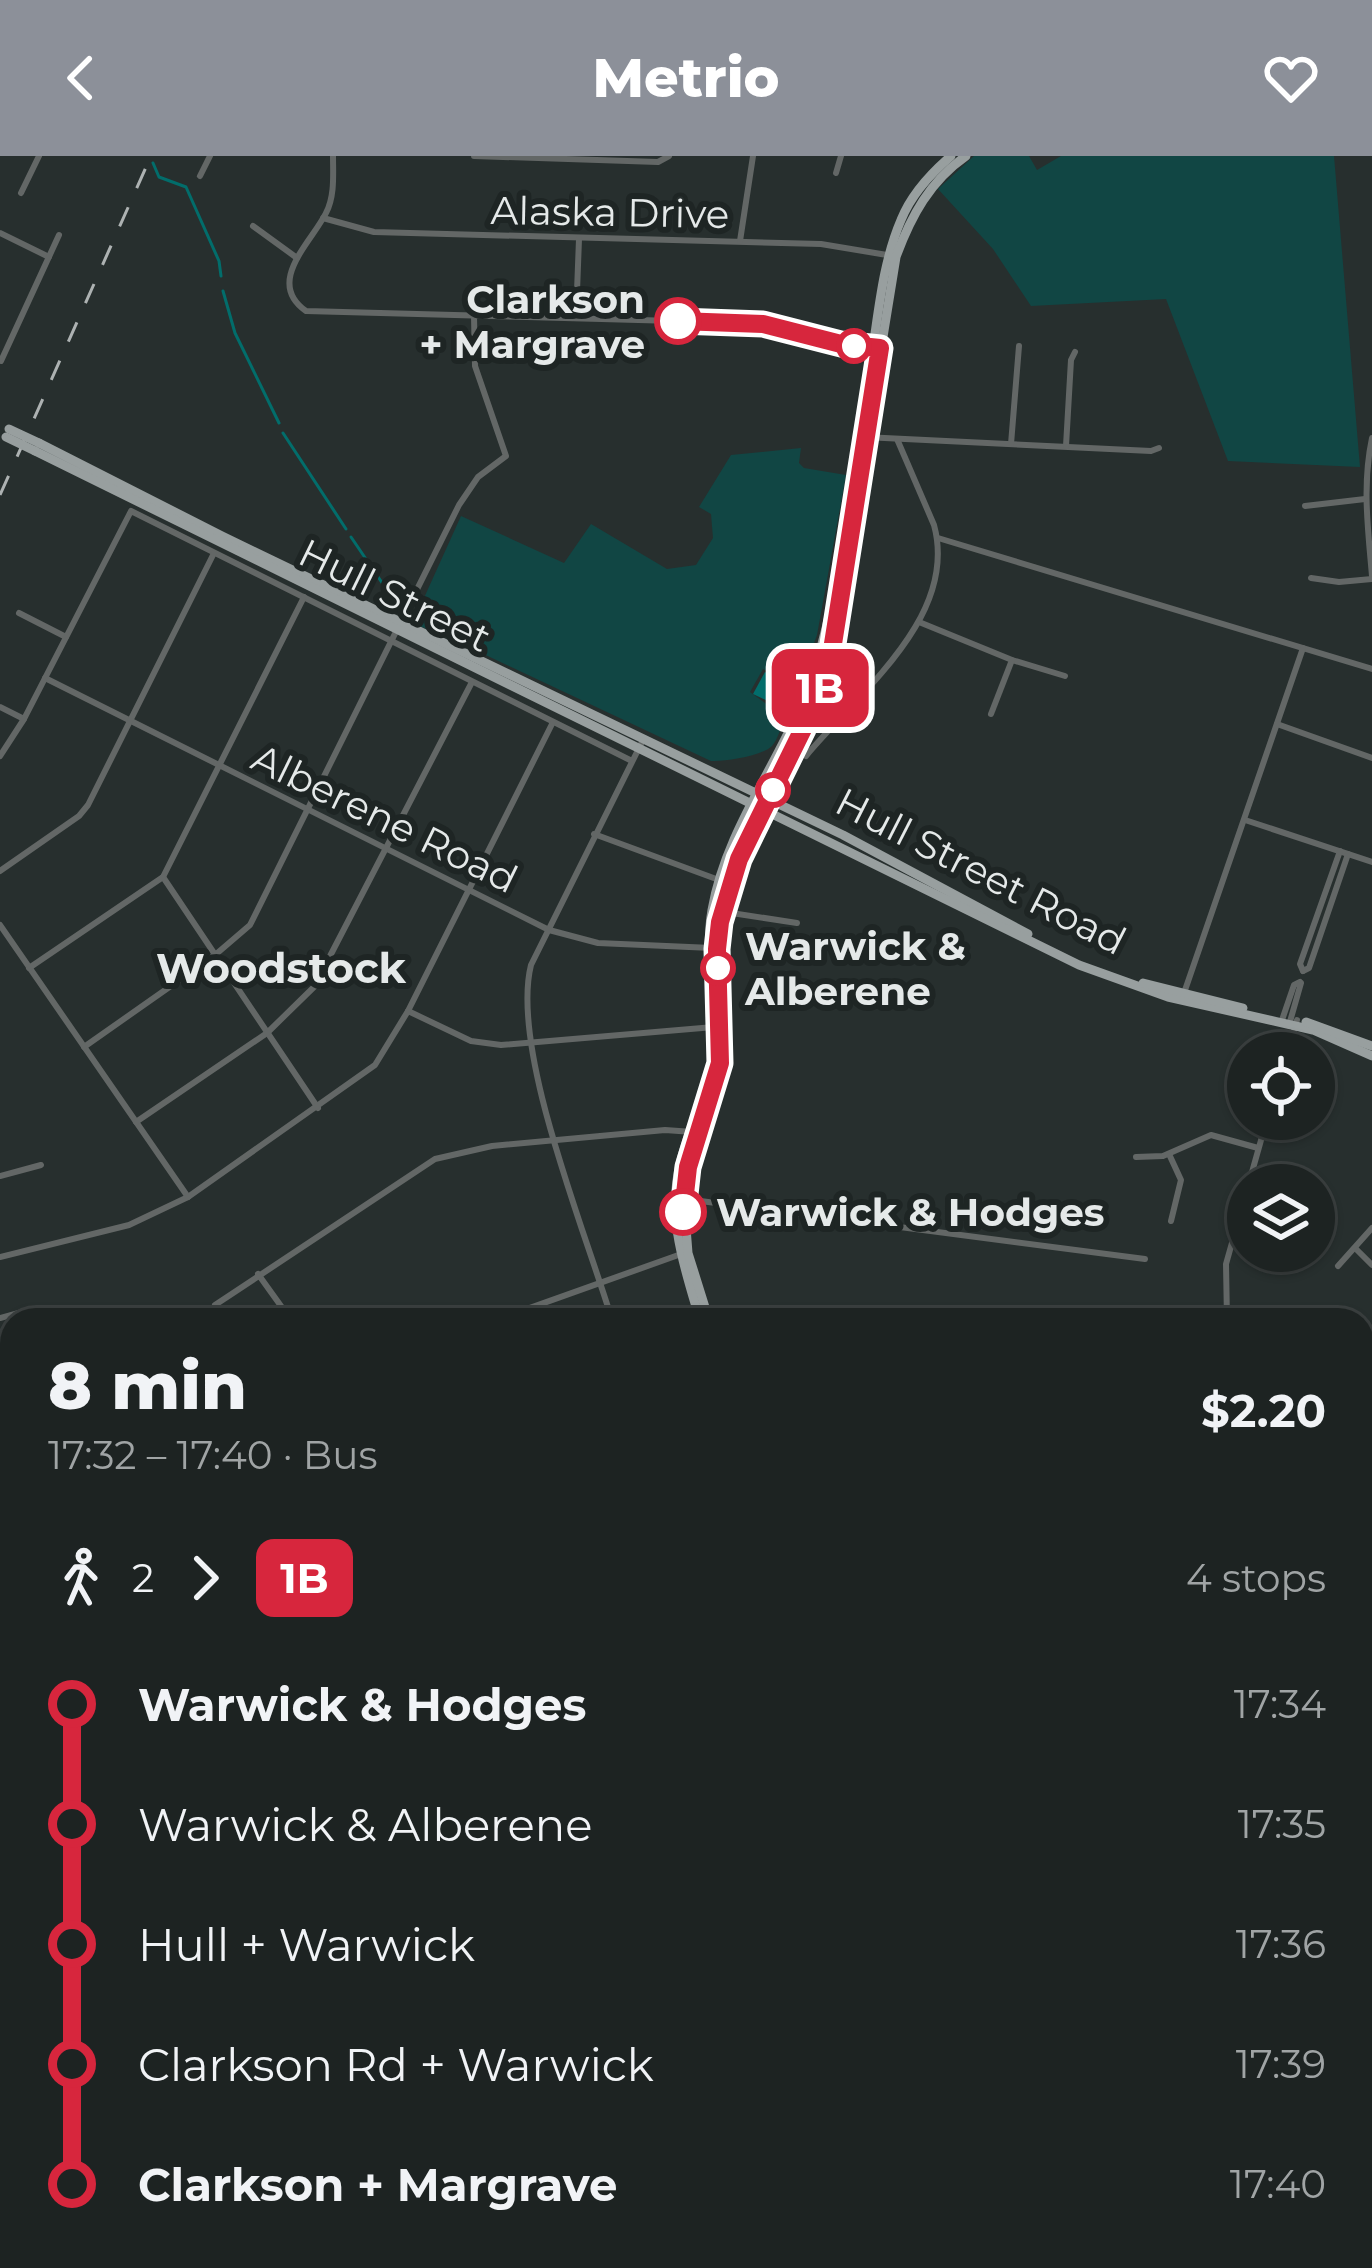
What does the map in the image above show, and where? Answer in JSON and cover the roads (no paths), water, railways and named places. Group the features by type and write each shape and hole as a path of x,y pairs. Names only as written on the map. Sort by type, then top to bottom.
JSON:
{"main road":[{"path":"701,1308 684,1253 680,1199 712,1066 719,880 764,796 814,671 862,437 892,256 912,198 951,156"},
{"path":"892,256 925,196 966,156"},
{"name":"Hull Street","path":"4,431 396,631 641,743 757,808"},
{"name":"Hull Street Road","path":"641,743 764,796 1054,947 1182,997"},
{"path":"717,910 757,808"},
{"name":"Hull Street Road","path":"757,808 1079,965 1372,1046"},
{"path":"695,1132 717,1084 721,1058 713,948"},
{"name":"Hull Street Road","path":"1289,1022 1372,1056"}],"street":[{"path":"21,193 39,156"},
{"path":"200,176 210,156"},
{"path":"333,156 332,193 323,218 297,258 289,291 306,311 763,324 841,344 877,347"},
{"path":"474,156 668,158"},
{"path":"740,242 753,156"},
{"path":"836,172 841,156"},
{"name":"Alaska Drive","path":"323,218 374,232 821,244 892,256"},
{"path":"253,226 297,258"},
{"path":"0,233 49,257"},
{"path":"2,361 59,235"},
{"path":"576,319 579,238"},
{"path":"84,1047 250,925 459,505 478,477 506,456 475,366 474,316"},
{"path":"1011,444 1019,346"},
{"path":"1066,446 1075,352"},
{"path":"862,437 1160,448"},
{"path":"1311,578 1339,582 1372,578 1365,499 1372,438"},
{"path":"806,756 919,622 937,572 938,538 897,439"},
{"path":"1305,506 1365,499"},
{"path":"0,755 24,719 130,511 304,598 396,631 472,682 632,761"},
{"path":"938,538 1372,669"},
{"path":"0,872 84,811 214,553"},
{"path":"29,968 163,877 304,598"},
{"path":"19,614 66,637"},
{"path":"919,622 1065,676"},
{"path":"1182,997 1303,648"},
{"path":"991,714 1012,660"},
{"name":"Alberene Road","path":"45,678 549,930 598,943 713,948"},
{"path":"136,1122 267,1033 314,987 472,682"},
{"path":"0,707 24,719"},
{"path":"0,1257 129,1225 188,1197 375,1065 408,1011 554,722"},
{"path":"1277,724 1372,758"},
{"path":"608,1308 555,1140 532,1043 526,987 531,965 641,743"},
{"path":"1245,820 1372,862"},
{"path":"594,834 719,880"},
{"path":"1344,853 1309,968 1303,971 1300,964 1344,853"},
{"path":"163,877 318,1108"},
{"path":"717,910 797,923"},
{"path":"0,925 188,1197"},
{"path":"1288,1032 1289,1022 1294,985 1300,982 1289,1022"},
{"path":"408,1011 471,1041 532,1043 714,1027"},
{"path":"215,1305 435,1159 492,1146 695,1132"},
{"path":"1136,1157 1169,1154 1210,1136 1258,1148"},
{"path":"1253,1164 1260,1140"},
{"path":"1169,1154 1181,1180 1172,1221"},
{"path":"0,1176 40,1166"},
{"path":"680,1199 1145,1258"},
{"path":"1338,1267 1372,1228"},
{"path":"1356,1249 1372,1265"},
{"path":"528,1308 684,1253"},
{"path":"1226,1308 1227,1263"},
{"path":"258,1274 282,1308"}],"waterway":[{"path":"153,163 159,177 186,187 219,261 221,276"},
{"path":"223,291 235,333 279,423"},
{"path":"283,433 346,529"},
{"path":"351,537 389,593"}],"railway":[{"path":"0,495 151,156"}],"place":[{"name":"Clarkson + Margrave","path":"678,321"},
{"name":"Warwick & Alberene","path":"718,968"},
{"name":"Warwick & Hodges","path":"683,1212"}],"district":[{"name":"Woodstock","path":"281,968"}]}
